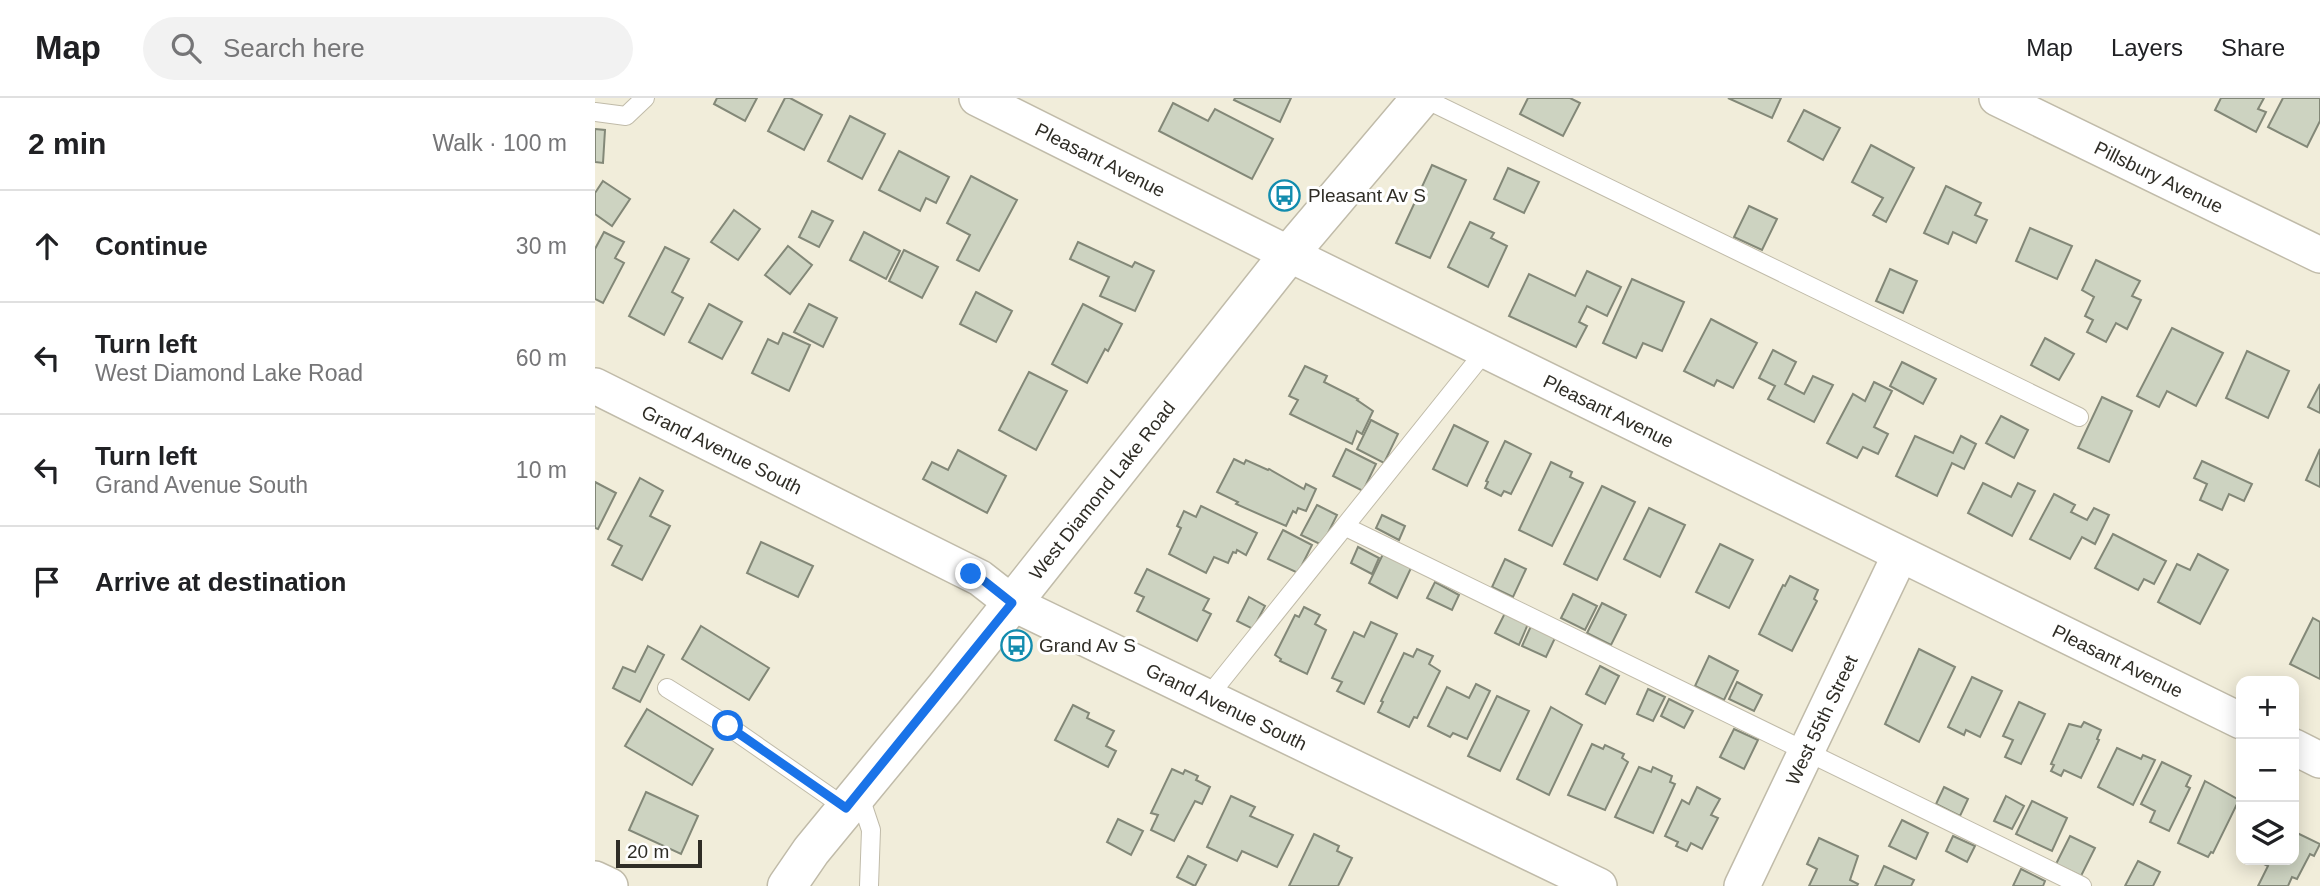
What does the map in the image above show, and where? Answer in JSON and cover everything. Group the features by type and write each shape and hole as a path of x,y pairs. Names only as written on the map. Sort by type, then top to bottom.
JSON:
{"street":[{"name":"Pleasant Avenue","path":"977,98 2236,719"},
{"name":"West Diamond Lake Road","path":"787,886 811,851 1289,254 1422,98"},
{"name":"Pillsbury Avenue","path":"1997,98 2320,255"},
{"name":"Grand Avenue South","path":"595,386 980,578 1012,603 1599,886"},
{"name":"West 55th Street","path":"1742,886 1900,555"},
{"path":"2299,750 2320,760"},
{"path":"595,879 610,886"}],"lane":[{"path":"595,112 626,116 645,98"},
{"path":"1422,98 2079,417"},
{"path":"1207,698 1486,351"},
{"path":"1346,527 2082,886"},
{"path":"667,688 852,800 871,830 869,886"}],"building":[{"path":"717,98 757,98 745,121 714,104"},
{"path":"785,98 822,115 804,150 768,131"},
{"path":"1291,98 1280,122 1234,100"},
{"path":"1528,98 1570,98 1580,103 1563,136 1520,114"},
{"path":"1728,98 1781,98 1772,118"},
{"path":"2221,98 2264,98 2258,109 2266,112 2256,132 2215,110"},
{"path":"2283,98 2320,98 2320,121 2307,147 2268,127"},
{"path":"1173,103 1208,121 1215,109 1273,139 1252,179 1159,131"},
{"path":"1804,110 1840,128 1823,160 1788,141"},
{"path":"850,116 885,134 862,179 828,161"},
{"path":"595,129 605,130 603,163 595,162"},
{"path":"1871,145 1914,168 1886,222 1873,215 1883,198 1852,182"},
{"path":"899,151 949,177 936,203 926,198 920,211 879,190"},
{"path":"1432,165 1466,180 1430,258 1396,243"},
{"path":"1508,168 1539,182 1524,213 1494,199"},
{"path":"971,176 1017,200 979,271 957,260 970,235 947,223"},
{"path":"603,181 630,199 612,226 595,214 595,193"},
{"path":"1946,186 1981,203 1975,215 1987,220 1976,243 1953,232 1948,244 1924,233"},
{"path":"1749,206 1777,219 1762,250 1734,237"},
{"path":"734,210 760,229 738,260 711,242"},
{"path":"812,211 833,221 819,247 799,237"},
{"path":"1470,222 1494,233 1491,238 1507,246 1488,287 1448,267"},
{"path":"2030,228 2072,246 2057,279 2016,261"},
{"path":"604,232 624,242 615,258 624,263 603,303 595,299 595,249"},
{"path":"864,232 900,251 886,279 850,260"},
{"path":"1078,242 1132,267 1135,262 1154,271 1135,311 1100,296 1109,277 1070,259"},
{"path":"788,246 812,265 790,294 765,275"},
{"path":"665,247 689,259 672,292 683,298 664,335 629,316"},
{"path":"904,250 938,267 922,298 889,281"},
{"path":"2096,260 2140,281 2132,296 2141,300 2127,329 2116,323 2106,342 2087,332 2093,320 2085,316 2094,297 2082,290"},
{"path":"1890,269 1917,281 1903,313 1876,301"},
{"path":"1587,271 1621,287 1607,316 1587,306 1579,322 1587,326 1576,347 1509,316 1529,274 1575,296"},
{"path":"1632,279 1684,302 1662,351 1643,343 1636,358 1603,343"},
{"path":"976,292 1012,311 996,342 960,324"},
{"path":"709,304 742,322 722,359 689,342"},
{"path":"809,304 837,318 823,347 794,332"},
{"path":"1083,304 1122,324 1087,383 1052,364"},
{"path":"1711,319 1757,343 1733,388 1717,380 1714,386 1684,371"},
{"path":"2172,328 2223,353 2196,406 2167,391 2159,407 2137,396"},
{"path":"783,333 810,345 789,391 752,373 768,339 778,344"},
{"path":"2045,338 2074,354 2059,380 2031,365"},
{"path":"1773,350 1796,362 1785,384 1804,394 1813,376 1833,385 1814,422 1768,399 1775,386 1759,378"},
{"path":"2247,351 2289,371 2268,418 2226,398"},
{"path":"1902,362 1936,379 1923,404 1890,386"},
{"path":"1305,366 1327,376 1324,382 1358,399 1373,411 1362,434 1357,431 1352,444 1290,414 1298,400 1289,396"},
{"path":"1029,372 1067,391 1036,450 999,430"},
{"path":"1874,382 1892,391 1874,427 1888,434 1878,454 1863,447 1857,458 1827,443 1853,394 1865,401"},
{"path":"2320,384 2320,413 2308,407"},
{"path":"2102,397 2132,411 2109,462 2078,448"},
{"path":"2001,416 2028,430 2014,458 1986,443"},
{"path":"1371,420 1398,434 1384,463 1357,449"},
{"path":"1454,425 1488,442 1467,486 1433,469"},
{"path":"1915,436 1953,453 1961,436 1976,444 1964,469 1952,463 1937,496 1896,476"},
{"path":"1505,441 1531,454 1511,494 1504,491 1501,496 1485,488"},
{"path":"1346,449 1376,464 1363,491 1333,476"},
{"path":"2320,449 2320,487 2306,480"},
{"path":"958,450 1006,476 987,513 923,479 932,462 948,470"},
{"path":"1234,459 1244,464 1246,460 1269,469 1304,489 1306,484 1316,489 1306,511 1298,508 1296,513 1293,511 1286,526 1236,504 1238,502 1217,492"},
{"path":"2202,461 2252,484 2244,501 2229,494 2222,510 2200,500 2207,484 2194,478"},
{"path":"1551,462 1572,472 1570,477 1583,483 1552,546 1519,530"},
{"path":"640,478 663,491 650,516 670,526 642,580 612,565 622,546 608,539"},
{"path":"595,482 616,493 598,529 595,528"},
{"path":"1983,483 2011,497 2018,483 2035,491 2012,536 1968,513"},
{"path":"1602,486 1635,502 1597,580 1564,564"},
{"path":"2054,494 2075,505 2071,512 2087,520 2094,508 2109,515 2095,544 2082,537 2070,559 2030,539"},
{"path":"1317,505 1337,515 1322,545 1301,535"},
{"path":"1201,506 1257,533 1246,555 1237,550 1236,553 1233,552 1228,563 1214,557 1206,573 1169,554 1181,528 1177,526 1184,511 1196,517"},
{"path":"1649,508 1685,525 1660,577 1624,559"},
{"path":"1382,515 1405,526 1399,540 1376,528"},
{"path":"1283,530 1312,545 1298,573 1268,559"},
{"path":"2113,534 2166,561 2154,584 2144,579 2138,590 2095,568"},
{"path":"761,542 813,566 798,597 747,573"},
{"path":"1720,544 1753,560 1729,608 1696,592"},
{"path":"1358,547 1379,558 1372,574 1351,563"},
{"path":"1383,554 1411,568 1397,598 1369,583"},
{"path":"2198,554 2228,570 2200,624 2158,602 2177,564 2190,570"},
{"path":"1505,559 1526,569 1513,597 1492,587"},
{"path":"1147,569 1209,599 1203,610 1211,614 1197,641 1137,611 1144,597 1135,593"},
{"path":"1790,576 1818,590 1814,599 1817,601 1792,651 1759,634"},
{"path":"1435,582 1459,595 1452,610 1427,598"},
{"path":"1573,594 1597,606 1585,630 1561,618"},
{"path":"1249,597 1265,606 1253,629 1237,621"},
{"path":"1602,603 1626,615 1611,645 1587,633"},
{"path":"1304,607 1320,615 1315,624 1326,630 1307,674 1280,661 1275,655 1295,615 1299,617"},
{"path":"1505,613 1528,624 1519,645 1495,633"},
{"path":"2313,618 2320,622 2320,679 2290,664"},
{"path":"1371,622 1397,634 1364,704 1337,691 1342,682 1332,678 1354,632 1364,637"},
{"path":"701,626 769,668 749,700 682,659"},
{"path":"1531,626 1555,638 1546,657 1522,646"},
{"path":"648,646 664,655 640,702 613,688 623,667 635,672"},
{"path":"1417,649 1433,656 1429,664 1440,671 1417,718 1414,717 1409,727 1378,712 1404,653 1413,657"},
{"path":"1919,649 1955,667 1919,742 1885,724"},
{"path":"1709,656 1738,671 1724,700 1695,686"},
{"path":"1600,666 1619,676 1605,704 1586,694"},
{"path":"1972,677 2002,691 1980,737 1966,730 1964,735 1948,727"},
{"path":"1737,682 1762,695 1754,711 1729,699"},
{"path":"1476,684 1490,691 1467,739 1453,733 1450,737 1428,726 1447,687 1469,698"},
{"path":"1648,689 1665,697 1653,721 1637,714"},
{"path":"1497,696 1529,711 1500,771 1468,756"},
{"path":"1669,699 1693,711 1684,728 1661,716"},
{"path":"2019,702 2045,714 2021,764 2005,757 2013,740 2003,736"},
{"path":"1073,705 1089,713 1087,718 1114,731 1106,746 1116,751 1108,767 1055,740"},
{"path":"1551,707 1582,725 1549,795 1517,779"},
{"path":"647,709 713,749 692,785 625,746"},
{"path":"2084,722 2101,730 2081,778 2064,770 2061,776 2051,771 2054,765 2051,764 2069,724 2081,727"},
{"path":"1734,729 1758,740 1744,769 1720,757"},
{"path":"1592,744 1603,749 1605,745 1624,754 1622,758 1628,762 1605,810 1568,795"},
{"path":"2117,748 2141,759 2143,755 2155,760 2133,805 2098,787"},
{"path":"2162,762 2191,776 2186,786 2190,788 2169,831 2150,822 2155,811 2141,804"},
{"path":"1639,767 1651,772 1653,767 1672,776 1670,782 1675,784 1653,833 1615,817"},
{"path":"1172,769 1183,774 1185,770 1198,776 1196,780 1210,787 1202,804 1195,801 1174,841 1151,830 1158,815 1151,813"},
{"path":"2205,781 2236,798 2236,806 2213,853 2208,857 2178,843"},
{"path":"1697,787 1720,799 1711,815 1718,818 1702,849 1691,843 1687,851 1676,846 1678,842 1665,836 1682,800 1689,804"},
{"path":"1944,787 1968,799 1960,816 1936,804"},
{"path":"646,792 698,816 681,854 629,830"},
{"path":"1231,796 1255,807 1250,816 1293,835 1277,867 1242,851 1237,861 1207,847"},
{"path":"2006,796 2024,806 2012,829 1994,821"},
{"path":"2032,801 2067,818 2052,851 2016,834"},
{"path":"1118,819 1143,831 1131,855 1107,842"},
{"path":"1902,820 1928,833 1916,859 1889,846"},
{"path":"1314,834 1339,846 1337,851 1352,858 1338,886 1289,886"},
{"path":"2299,834 2320,844 2314,856 2310,854 2297,879 2292,877 2288,886 2258,886 2268,866 2266,865 2299,865"},
{"path":"1953,836 1975,846 1967,862 1946,851"},
{"path":"2070,836 2095,848 2081,876 2056,864"},
{"path":"1819,838 1858,856 1850,880 1858,884 1857,886 1809,886 1817,869 1807,864"},
{"path":"1188,856 1206,865 1195,886 1177,877"},
{"path":"2138,861 2160,872 2153,886 2125,886"},
{"path":"1884,866 1914,880 1911,886 1875,886"},
{"path":"2021,869 2045,881 2043,886 2013,886"}],"place":[{"name":"Pleasant Av S","path":"1285,195"},
{"name":"Grand Av S","path":"1016,645"}],"route":[{"path":"728,726 846,808 1012,603 971,574"}]}
